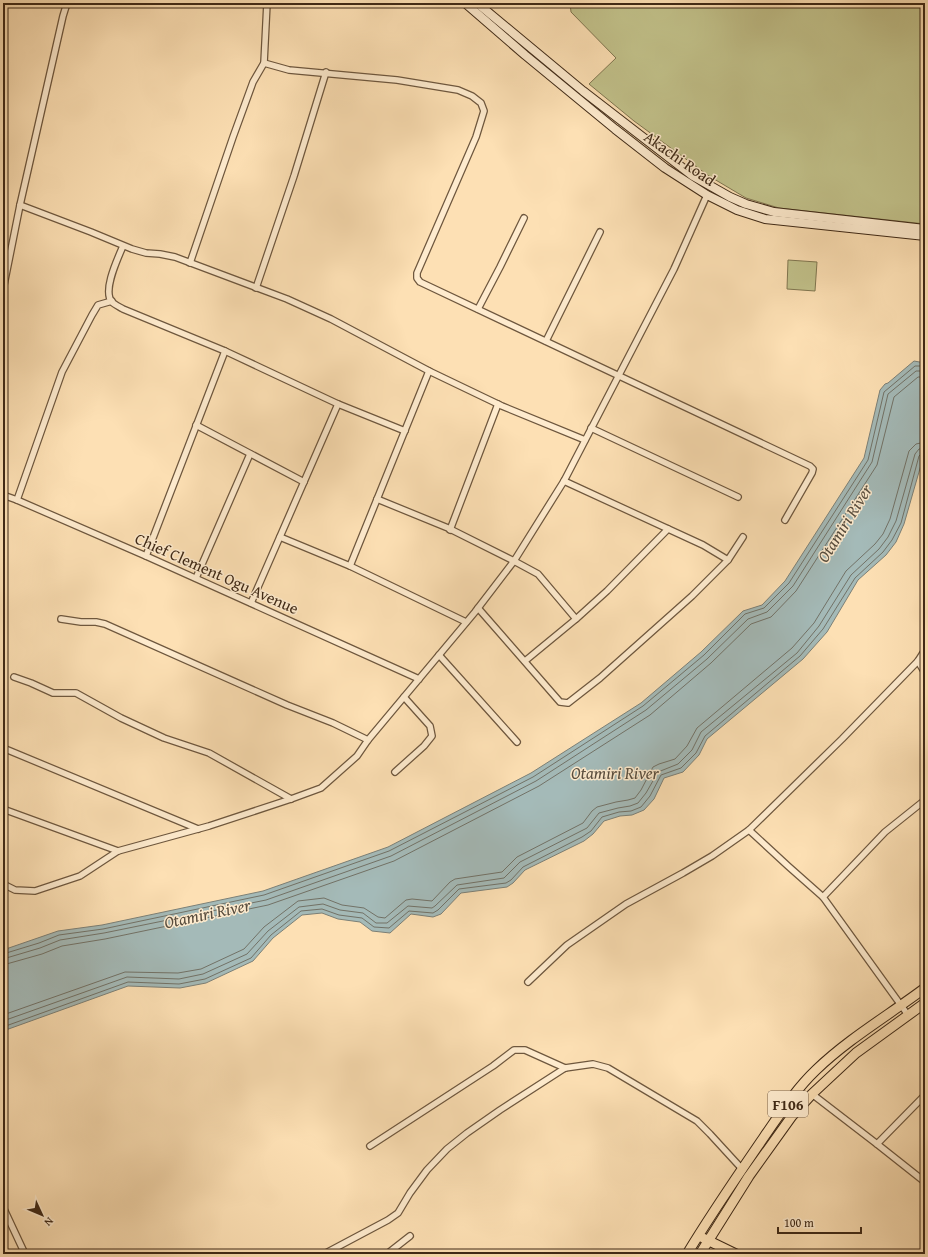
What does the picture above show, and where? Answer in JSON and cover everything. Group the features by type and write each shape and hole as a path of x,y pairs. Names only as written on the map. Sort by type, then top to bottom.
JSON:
{"main road":[{"name":"Akachi Road","path":"465,3 525,55 615,129 665,168 707,195 738,210 765,219 925,236"},
{"name":"Akachi Road","path":"477,3 583,91 692,176 730,197 746,204 774,212 925,229"},
{"name":"F106","path":"704,1253 709,1240 746,1173 796,1091 827,1060 925,988"},
{"name":"F106","path":"688,1254 699,1236 746,1173 792,1116 812,1094 856,1053 925,1003"},
{"path":"699,1236 736,1254"},
{"path":"692,1246 704,1253"}],"street":[{"path":"3,290 20,205 63,16 68,3"},
{"path":"190,263 235,130 253,82 264,63 267,3"},
{"path":"532,3 654,3"},
{"path":"264,63 289,70 326,72 397,80 458,90 472,96 481,103 484,111 476,137 417,273 420,282 813,469 785,520"},
{"path":"256,288 294,176 326,72"},
{"path":"3,884 15,890 35,891 80,876 118,851 198,829 291,800 321,788 357,756 368,740 478,608 514,561 564,481 674,269 707,195"},
{"path":"20,205 92,232 123,246 146,253 175,257 287,299 331,319 429,371 498,404 585,440"},
{"path":"478,309 524,218"},
{"path":"546,341 600,232"},
{"path":"123,246 113,271 108,293 112,301 123,309 225,352 338,404 404,431"},
{"path":"17,500 62,372 98,305 112,301"},
{"path":"146,556 225,352"},
{"path":"350,566 429,371"},
{"path":"251,603 338,404"},
{"path":"450,530 498,404"},
{"path":"196,425 304,482"},
{"path":"591,428 738,497"},
{"path":"196,578 250,454"},
{"path":"564,481 703,545 728,560"},
{"name":"Chief Clement Ogu Avenue","path":"3,495 196,578 419,679"},
{"path":"377,498 450,530 538,574 576,619"},
{"path":"525,661 607,591 668,529"},
{"path":"280,537 350,566 466,622"},
{"path":"478,608 560,702 568,703 600,678 692,596 728,560 743,538"},
{"path":"61,619 105,624 287,705 333,723 368,740"},
{"path":"528,982 567,946 614,912 706,859 749,830 842,739 918,660 925,650"},
{"path":"439,655 517,742"},
{"path":"918,660 925,673"},
{"path":"14,677 53,693 76,693 121,718 164,738 209,753 291,800"},
{"path":"395,772 424,746 432,736 430,726 404,697"},
{"path":"3,748 198,829"},
{"path":"823,897 885,832 925,800"},
{"path":"3,809 118,851"},
{"path":"749,830 823,897 908,1015"},
{"path":"370,1146 493,1066 514,1050 525,1050 565,1068"},
{"path":"324,1254 388,1220 398,1213 410,1193 427,1170 447,1149 493,1115 565,1068 593,1064 608,1068 697,1121 746,1173"},
{"path":"812,1094 925,1182"},
{"path":"877,1144 925,1095"},
{"path":"3,1208 25,1254"},
{"path":"387,1254 410,1236"}],"green space":[{"path":"570,3 925,3 925,224 779,208 746,198 709,176 634,121 589,84 616,58 571,12"},
{"path":"788,260 817,262 815,291 787,289"}],"water":[{"name":"Otamiri River","path":"914,361 925,363 925,451 904,524 896,542 886,555 858,580 827,632 803,659 707,739 699,755 683,772 664,778 654,799 644,810 632,815 620,816 604,821 593,834 584,841 525,870 513,883 507,887 461,893 441,914 433,917 411,914 390,933 372,931 360,922 338,919 322,913 302,915 273,938 253,961 206,983 180,988 128,986 3,1031 3,950 58,931 102,925 263,891 388,847 531,773 641,703 701,652 743,611 762,605 785,581 864,458 880,390 885,384"}]}
